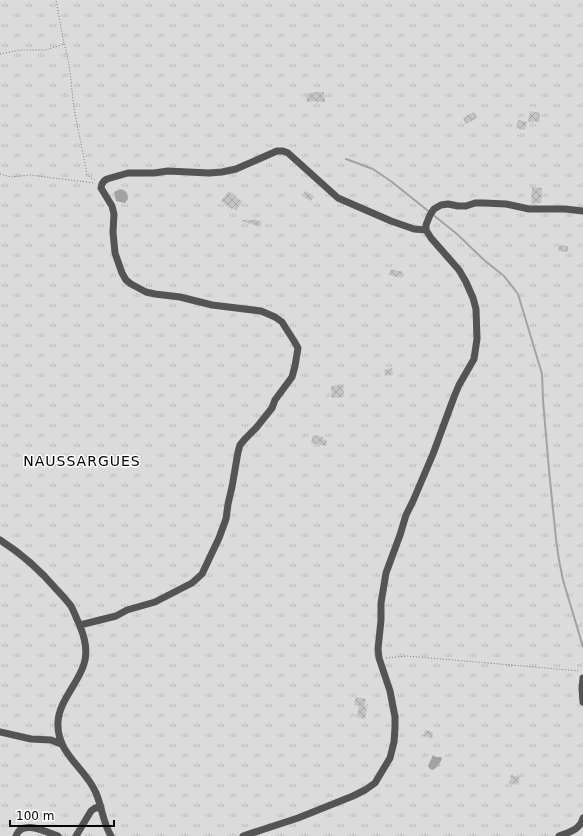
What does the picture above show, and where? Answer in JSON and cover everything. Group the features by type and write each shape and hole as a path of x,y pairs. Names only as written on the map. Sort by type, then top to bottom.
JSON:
{"street":[{"path":"80,626 116,616 127,610 155,602 192,583 202,574 226,519 238,452 243,442 272,408 275,400 292,377 297,360 298,348 282,322 261,311 212,305 180,297 146,292 126,280 115,253 113,232 114,214 112,206 101,188 104,181 128,173 154,173 168,171 209,173 222,172 236,169 277,151 283,150 338,198 391,222 414,229 426,230"},
{"path":"243,836 298,818 354,796 375,783 390,758 394,742 395,717 390,690 379,658 378,649 381,603 386,573 406,515 433,454 454,397 474,360 477,339 476,309 473,298 459,270 430,238 426,230 426,225 430,215 434,209 441,205 448,204 466,206 484,202 506,204 529,209 566,209 583,211"},
{"path":"0,540 12,548 44,575 72,607 80,626 85,641 84,663 81,672 59,713 59,733 61,744 96,792 107,830 111,836"},
{"path":"583,678 583,702"},
{"path":"0,732 31,739 51,740 61,744"},
{"path":"76,836 92,811 95,808 101,807"},
{"path":"559,836 580,826 583,818"},
{"path":"16,836 20,830 26,827 31,827 58,836"}],"path":[{"path":"56,0 64,44 68,57 74,107 87,175 102,184"},
{"path":"0,54 20,50 46,50 64,44"},
{"path":"0,174 11,177 30,175 102,184"},
{"path":"379,658 407,656 583,672"}],"green space":[{"path":"0,0 583,0 583,836 0,836"}],"shaded area":[{"path":"120,189 127,193 128,199 125,203 116,201 114,192"},
{"path":"433,755 436,757 441,757 442,759 438,766 433,770 428,766"}],"building":[{"path":"324,92 325,102 307,102 306,94"},
{"path":"530,111 540,113 539,122 533,121 533,123 528,121"},
{"path":"474,112 477,118 466,124 463,118"},
{"path":"518,120 527,122 525,130 516,128"},
{"path":"532,187 542,188 541,203 531,203"},
{"path":"229,191 242,202 236,211 221,201"},
{"path":"305,191 314,196 311,201 302,196"},
{"path":"254,219 262,222 260,227 242,221 242,220"},
{"path":"559,245 568,246 568,252 558,251"},
{"path":"391,269 403,272 402,278 389,275"},
{"path":"392,368 393,375 385,376 384,370"},
{"path":"343,385 344,397 332,398 331,386"},
{"path":"313,435 323,437 322,439 327,440 326,446 311,443"},
{"path":"356,697 366,699 364,707 367,708 365,719 357,717 359,706 354,705"},
{"path":"425,730 433,732 432,738 423,736"},
{"path":"511,775 520,777 518,785 509,783"}],"waterway":[{"path":"346,159 373,169 392,182 457,234 484,260 504,276 518,294 542,374 549,470 559,560 563,580 583,647"}],"district":[{"name":"NAUSSARGUES","path":"82,461"}]}
